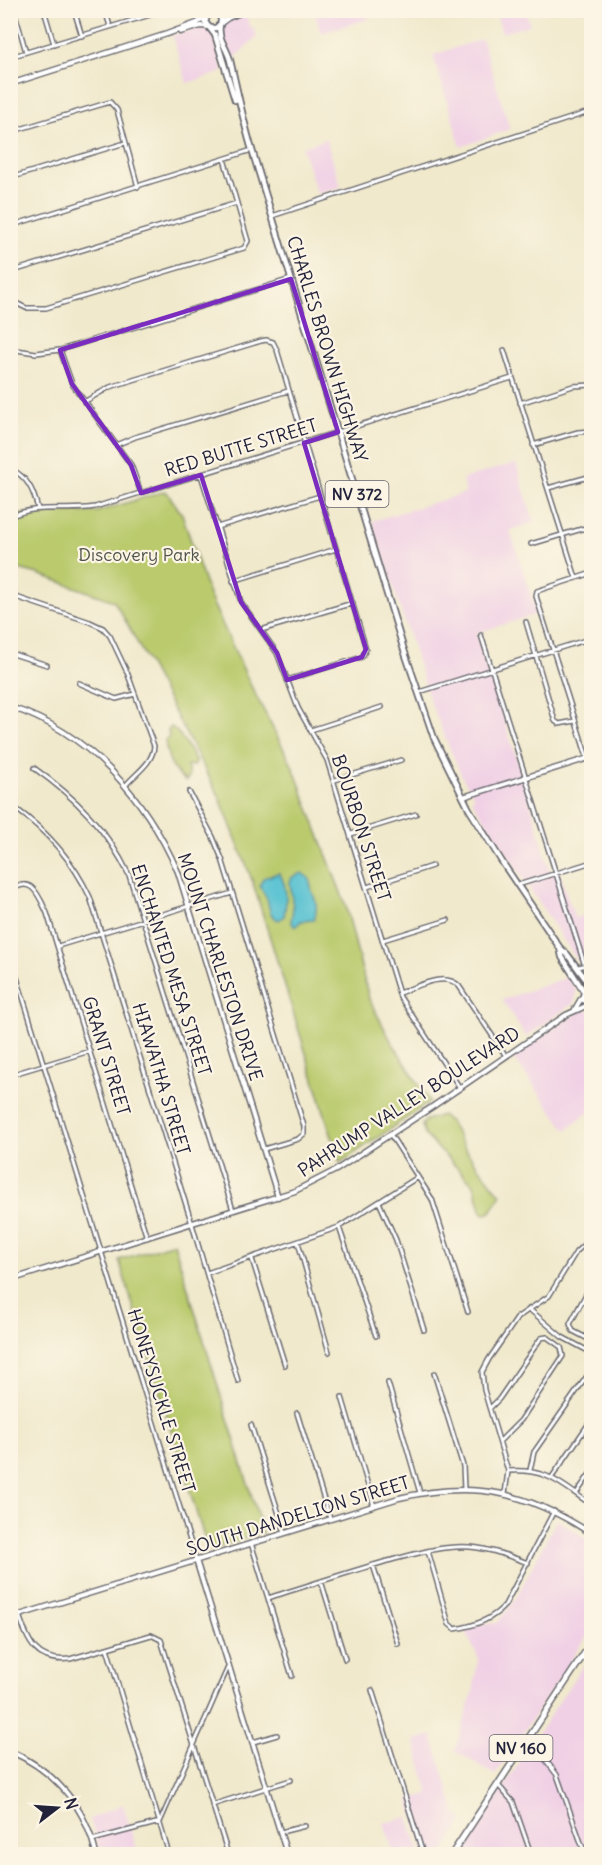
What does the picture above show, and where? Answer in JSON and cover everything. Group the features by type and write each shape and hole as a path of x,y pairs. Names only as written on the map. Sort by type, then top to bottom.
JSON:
{"highway":[{"name":"NV 160","path":"452,1854 590,1646"}],"main road":[{"path":"206,14 216,12"},
{"name":"NV 372","path":"216,12 221,18 220,24"},
{"name":"NV 372","path":"206,14 205,22 209,27"},
{"path":"209,27 215,28 220,24"},
{"name":"CHARLES BROWN HIGHWAY","path":"220,24 220,34 229,57 233,96"},
{"name":"CHARLES BROWN HIGHWAY","path":"209,27 216,36 233,96 240,111 417,693 434,738 463,798 518,885 560,948 591,985"},
{"name":"CHARLES BROWN HIGHWAY","path":"560,948 562,957 583,990"},
{"name":"NV 372","path":"583,990 591,985"},
{"path":"583,990 582,997 590,1005"}],"street":[{"path":"14,10 26,52"},
{"path":"44,10 54,45"},
{"path":"74,10 82,36"},
{"path":"105,10 110,27"},
{"path":"135,10 138,18"},
{"path":"10,57 150,15 157,10"},
{"path":"216,12 225,14 237,10"},
{"path":"220,24 247,10"},
{"path":"10,84 167,34 197,23 206,14"},
{"path":"167,34 209,27"},
{"path":"10,132 106,102 112,103 117,110 138,187"},
{"path":"272,216 591,111"},
{"path":"10,178 125,143"},
{"path":"10,226 252,150"},
{"path":"10,300 26,308 46,308 244,248 248,241 224,159"},
{"path":"10,273 238,205"},
{"path":"10,349 36,353 60,350 291,279"},
{"path":"84,402 110,387 261,341 271,341 277,350 366,653 362,657 287,680"},
{"path":"60,350 72,384 131,465 141,493"},
{"path":"504,350 576,578"},
{"name":"RED BUTTE STREET","path":"10,517 38,509 87,508 304,444 512,378"},
{"path":"520,403 573,386 591,385"},
{"path":"116,445 135,437 288,391"},
{"path":"534,445 578,432 591,431"},
{"path":"10,468 28,480 35,494 38,509"},
{"name":"BOURBON STREET","path":"201,475 241,602 277,653 298,708 327,760 335,780 399,993 460,1088"},
{"path":"548,488 591,476"},
{"path":"218,527 320,496"},
{"path":"531,544 591,526"},
{"path":"233,581 336,549"},
{"path":"591,573 537,591 536,596 575,721 589,758 591,773"},
{"path":"10,596 90,621 103,628 116,644 152,737 154,749 145,765 126,785"},
{"path":"261,630 353,603"},
{"path":"526,621 556,723 575,721"},
{"path":"481,635 585,966"},
{"path":"417,693 591,638"},
{"path":"10,653 47,665"},
{"path":"79,682 116,699 135,694"},
{"name":"MOUNT CHARLESTON DRIVE","path":"10,707 37,718 98,757 126,785 153,822 178,872 278,1197"},
{"path":"311,730 382,707"},
{"path":"463,798 589,758"},
{"path":"335,780 401,760"},
{"name":"ENCHANTED MESA STREET","path":"34,768 64,790 101,828 129,875 234,1211"},
{"path":"189,792 217,844 304,1126 304,1134 298,1139 263,1149"},
{"name":"HIAWATHA STREET","path":"15,808 51,839 69,861 90,897 207,1273 238,1381"},
{"path":"351,834 417,814"},
{"path":"518,885 591,862"},
{"path":"367,887 432,866"},
{"name":"GRANT STREET","path":"10,892 23,884 30,886 41,900 58,946 147,1238"},
{"path":"58,946 232,893"},
{"path":"383,940 448,920"},
{"name":"HONEYSUCKLE STREET","path":"10,954 287,1854"},
{"path":"576,968 591,964"},
{"path":"399,993 443,979 451,980 459,986 506,1056"},
{"name":"PAHRUMP VALLEY BOULEVARD","path":"575,1010 582,997"},
{"name":"PAHRUMP VALLEY BOULEVARD","path":"10,1280 278,1197 323,1177 575,1010 590,1005"},
{"path":"10,1075 90,1051"},
{"path":"390,1134 432,1199 468,1312"},
{"path":"207,1273 339,1227 418,1177"},
{"path":"379,1202 396,1240 423,1330"},
{"path":"339,1227 376,1336"},
{"path":"505,1494 508,1471 482,1382 482,1372 518,1317 549,1296 576,1252 591,1237"},
{"path":"298,1242 330,1352"},
{"path":"252,1258 285,1365"},
{"path":"591,1283 570,1324 573,1331 591,1341"},
{"path":"529,1309 562,1337 591,1353"},
{"path":"490,1408 499,1399 541,1338 547,1337 563,1350 562,1356 521,1420 500,1441"},
{"path":"530,1470 534,1452 591,1369"},
{"path":"434,1373 463,1466 464,1490"},
{"path":"388,1383 420,1493"},
{"path":"342,1397 374,1506"},
{"path":"297,1413 330,1519"},
{"path":"551,1478 591,1419"},
{"path":"251,1425 285,1533"},
{"path":"508,1471 530,1470 551,1478 591,1505"},
{"path":"576,1494 591,1471"},
{"name":"SOUTH DANDELION STREET","path":"10,1618 420,1493 464,1490 505,1494 554,1511 591,1534"},
{"path":"428,1551 449,1624 459,1629 497,1613 509,1600 554,1511"},
{"path":"251,1543 292,1676"},
{"path":"268,1598 374,1565 446,1548 470,1547 491,1550 528,1563"},
{"path":"374,1565 398,1644"},
{"path":"321,1581 345,1659"},
{"path":"19,1615 30,1644 37,1652 57,1659 65,1659 151,1635 158,1637 163,1644 228,1854"},
{"path":"107,1648 169,1854"},
{"path":"160,1822 229,1664"},
{"path":"372,1690 423,1854"},
{"path":"253,1742 277,1735"},
{"path":"525,1744 545,1759 557,1774 585,1854"},
{"path":"10,1751 36,1763 60,1784 80,1812 96,1854"},
{"path":"212,1804 291,1780"},
{"path":"498,1785 513,1802 531,1854"},
{"path":"92,1840 160,1822"},
{"path":"281,1832 305,1826"}],"highlighted area":[{"path":"291,279 338,432 304,443 366,649 362,657 287,680 277,653 241,602 201,475 141,493 131,465 72,384 60,350"}],"shaded area":[{"path":"314,11 366,11 369,19 321,33"},
{"path":"495,11 526,11 530,25 502,33"},
{"path":"245,12 249,25 255,30 257,38 237,56 231,58 220,33 222,24"},
{"path":"204,27 213,33 223,72 187,83 172,35"},
{"path":"482,39 510,129 461,147 433,55"},
{"path":"326,139 341,187 317,194 302,147"},
{"path":"516,463 534,522 510,530 537,614 476,633 528,794 550,872 558,869 575,918 591,913 591,961 589,962 579,962 570,950 472,800 474,796 462,777 431,704 372,521 466,493 462,479"},
{"path":"568,977 576,990 574,1003 526,1037 502,1000"},
{"path":"580,1011 591,1012 591,1111 566,1130 512,1056"},
{"path":"557,1519 591,1542 591,1630 495,1775 455,1751 474,1688 479,1659 465,1631 481,1624 497,1623 516,1598"},
{"path":"591,1654 591,1854 460,1854 577,1674"},
{"path":"432,1735 456,1815 464,1819 442,1854 425,1854 409,1799 429,1794 414,1740"},
{"path":"123,1804 138,1854 101,1854 90,1819"},
{"path":"408,1817 420,1854 394,1854 384,1823"}],"green space":[{"name":"Discovery Park","path":"166,491 182,514 209,595 251,686 293,767 346,906 369,999 390,1039 430,1102 340,1163 252,880 219,796 129,627 114,601 38,574 11,567 10,520 19,514 96,512"},
{"path":"171,727 182,738 196,762 194,766 187,765 189,777 186,781 173,768 169,758 165,740 169,737 168,730"},
{"path":"442,1115 450,1122 467,1152 501,1195 491,1212 482,1213 474,1185 425,1135 422,1125 426,1120"},
{"path":"174,1243 263,1533 208,1550 119,1260"}],"water":[{"path":"279,873 284,883 286,899 284,916 279,920 271,914 260,885 263,878"},
{"path":"302,873 310,879 316,912 314,920 301,921 295,927 291,922 293,908 290,882 292,877"}]}
